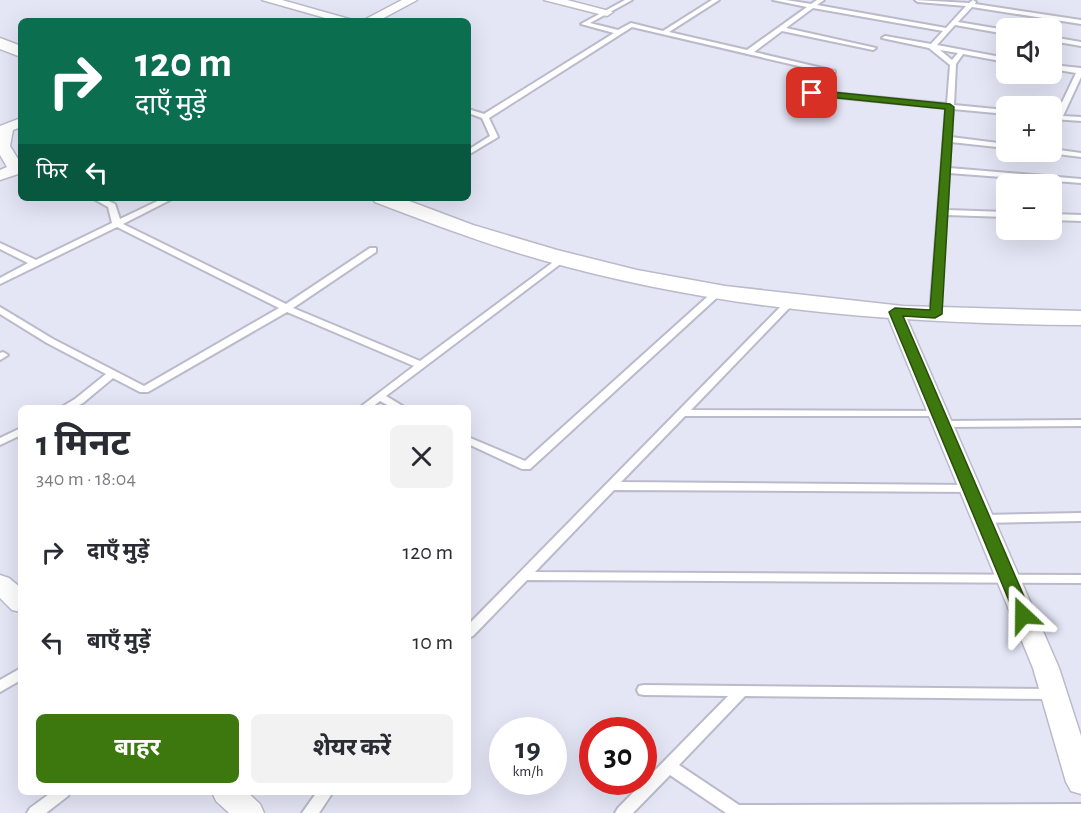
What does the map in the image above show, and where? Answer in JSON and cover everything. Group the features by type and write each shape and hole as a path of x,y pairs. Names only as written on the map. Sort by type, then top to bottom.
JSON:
{"street":[{"path":"268,0 338,18"},
{"path":"374,18 411,0"},
{"path":"550,0 607,12"},
{"path":"0,43 18,50"},
{"path":"18,123 6,128 2,146 18,169"},
{"path":"0,176 18,170"},
{"path":"389,201 446,225 563,259 719,291 791,302 895,312 1007,318 1081,318"},
{"path":"895,312 1046,668 1080,776"},
{"path":"0,584 18,600"},
{"path":"230,795 249,813"}],"lane":[{"path":"618,32 584,24 629,0"},
{"path":"665,32 717,0"},
{"path":"776,0 948,30"},
{"path":"749,52 821,0"},
{"path":"918,0 973,2 1081,21"},
{"path":"933,47 973,2"},
{"path":"954,23 996,30"},
{"path":"485,117 631,25 833,72"},
{"path":"782,29 873,48"},
{"path":"885,38 996,58"},
{"path":"1062,41 1081,44"},
{"path":"933,47 953,64"},
{"path":"935,314 953,64 961,53"},
{"path":"1062,68 1081,71 1062,105"},
{"path":"812,93 996,111"},
{"path":"471,112 485,117 494,137 471,151"},
{"path":"1062,118 1081,119"},
{"path":"948,140 996,145"},
{"path":"1062,152 1081,155"},
{"path":"945,170 1081,181"},
{"path":"102,201 112,206 117,224 286,308 421,365"},
{"path":"0,281 164,201"},
{"path":"942,212 996,215"},
{"path":"1062,217 1081,218"},
{"path":"0,246 35,263 28,267"},
{"path":"0,310 50,341 144,390 286,308 373,250"},
{"path":"368,405 563,259"},
{"path":"471,441 526,466 719,291"},
{"path":"471,630 791,302"},
{"path":"71,405 112,374"},
{"path":"379,397 395,405"},
{"path":"682,413 1081,423"},
{"path":"0,442 18,433"},
{"path":"611,486 970,489"},
{"path":"983,519 1081,517"},
{"path":"524,576 1081,579"},
{"path":"0,687 18,675"},
{"path":"644,690 1054,694"},
{"path":"622,813 742,691"},
{"path":"668,766 738,813 1081,812"},
{"path":"35,813 59,795"},
{"path":"310,813 324,795"}],"route":[{"path":"812,93 950,107 935,314 895,312 1023,615"}]}
